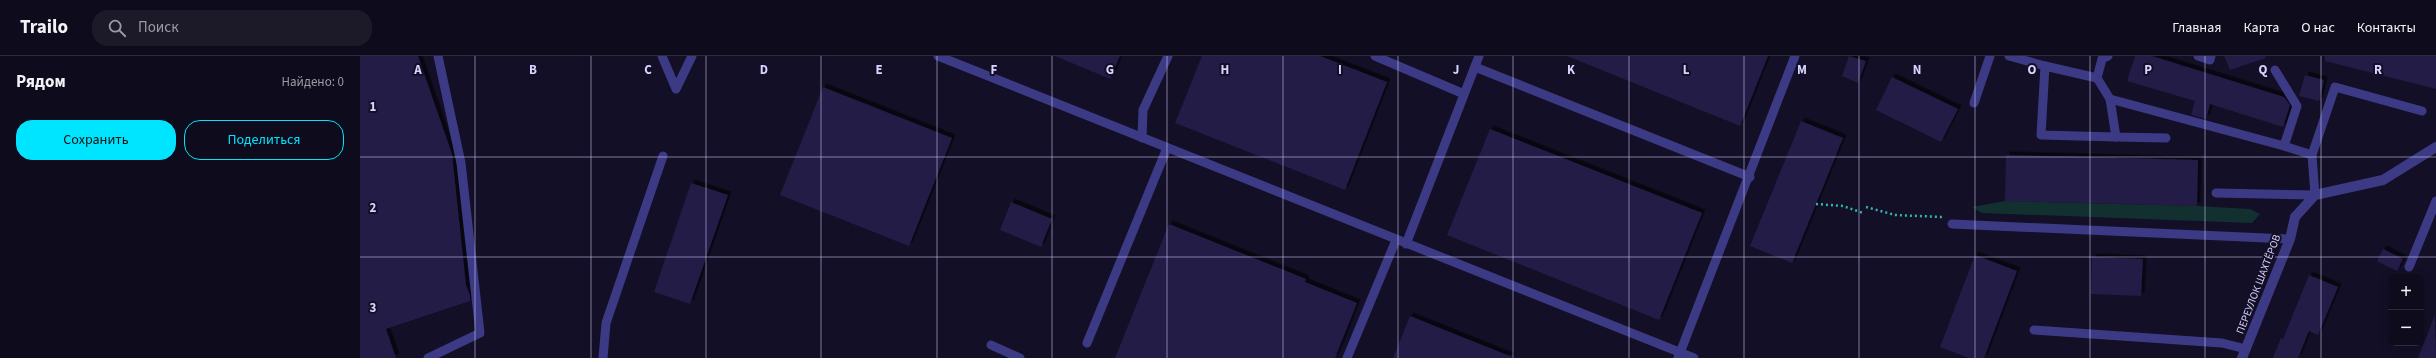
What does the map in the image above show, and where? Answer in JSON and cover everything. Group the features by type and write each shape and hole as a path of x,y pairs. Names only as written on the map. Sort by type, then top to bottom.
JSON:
{"street":[{"path":"2315,195 2383,180 2436,147"},
{"name":"ПЕРЕУЛОК ШАХТЁРОВ","path":"2244,353 2290,239 2294,217 2315,195"}],"lane":[{"path":"428,358 480,333 461,163 438,56"},
{"path":"662,56 676,89 692,56"},
{"path":"938,56 1679,355 1694,358"},
{"path":"1142,138 1143,110 1168,56"},
{"path":"1375,56 1464,94"},
{"path":"1406,244 1479,56"},
{"path":"1679,355 1750,177 1795,56"},
{"path":"1974,103 1990,56"},
{"path":"2097,78 2102,59 2108,56"},
{"path":"2198,56 2210,60 2212,56"},
{"path":"2013,57 2097,78 2110,99 2116,136"},
{"path":"2045,66 2041,136 2166,138"},
{"path":"1475,67 1750,177"},
{"path":"2275,70 2297,106 2284,146"},
{"path":"2216,193 2315,195 2312,155 2335,87 2422,111"},
{"path":"2110,99 2312,155"},
{"path":"1087,342 1166,148"},
{"path":"603,358 606,323 663,156"},
{"path":"2410,267 2436,201"},
{"path":"1952,224 2290,239"},
{"path":"1347,358 1396,240"},
{"path":"2034,330 2222,342 2244,353"},
{"path":"991,345 1020,358"}],"path":[{"path":"1816,204 1843,206 1863,213"},
{"path":"1866,207 1895,215 1943,217"}],"green space":[{"path":"2005,201 2197,206 2250,209 2260,214 2252,223 1982,213 1972,207"}],"building":[{"path":"360,56 418,56 452,154 466,285 470,295 470,301 386,329 396,358 360,358"},
{"path":"1055,56 1120,56 1110,79"},
{"path":"1202,56 1320,56 1387,82 1345,190 1175,123"},
{"path":"1567,56 1768,56 1740,126"},
{"path":"1849,56 1866,61 1858,83 1842,76"},
{"path":"2135,56 2152,56 2284,97 2290,105 2283,127 2210,104 2206,119 2191,115 2195,101 2127,81"},
{"path":"2224,56 2265,56 2266,58 2230,70"},
{"path":"2325,56 2436,56 2436,89 2325,61"},
{"path":"2305,75 2324,80 2319,101 2299,96"},
{"path":"1892,77 1958,109 1941,142 1876,110"},
{"path":"823,87 952,138 909,246 780,195"},
{"path":"1801,121 1843,138 1792,263 1750,246"},
{"path":"1490,129 1702,213 1659,320 1447,235"},
{"path":"2006,155 2198,160 2197,206 2005,201"},
{"path":"691,183 728,195 690,304 654,292"},
{"path":"1011,202 1052,219 1041,247 1000,230"},
{"path":"1169,224 1306,279 1305,282 1357,303 1335,358 1115,358"},
{"path":"2383,249 2403,259 2397,271 2377,261"},
{"path":"1975,255 2017,271 1984,358 1969,358 1940,347"},
{"path":"2092,257 2143,259 2141,296 2091,294"},
{"path":"2309,275 2338,287 2318,335 2309,331 2298,358 2273,358 2281,338 2283,339"},
{"path":"2435,315 2436,358 2418,358"},
{"path":"1410,316 1512,357 1512,358 1393,358"}]}
